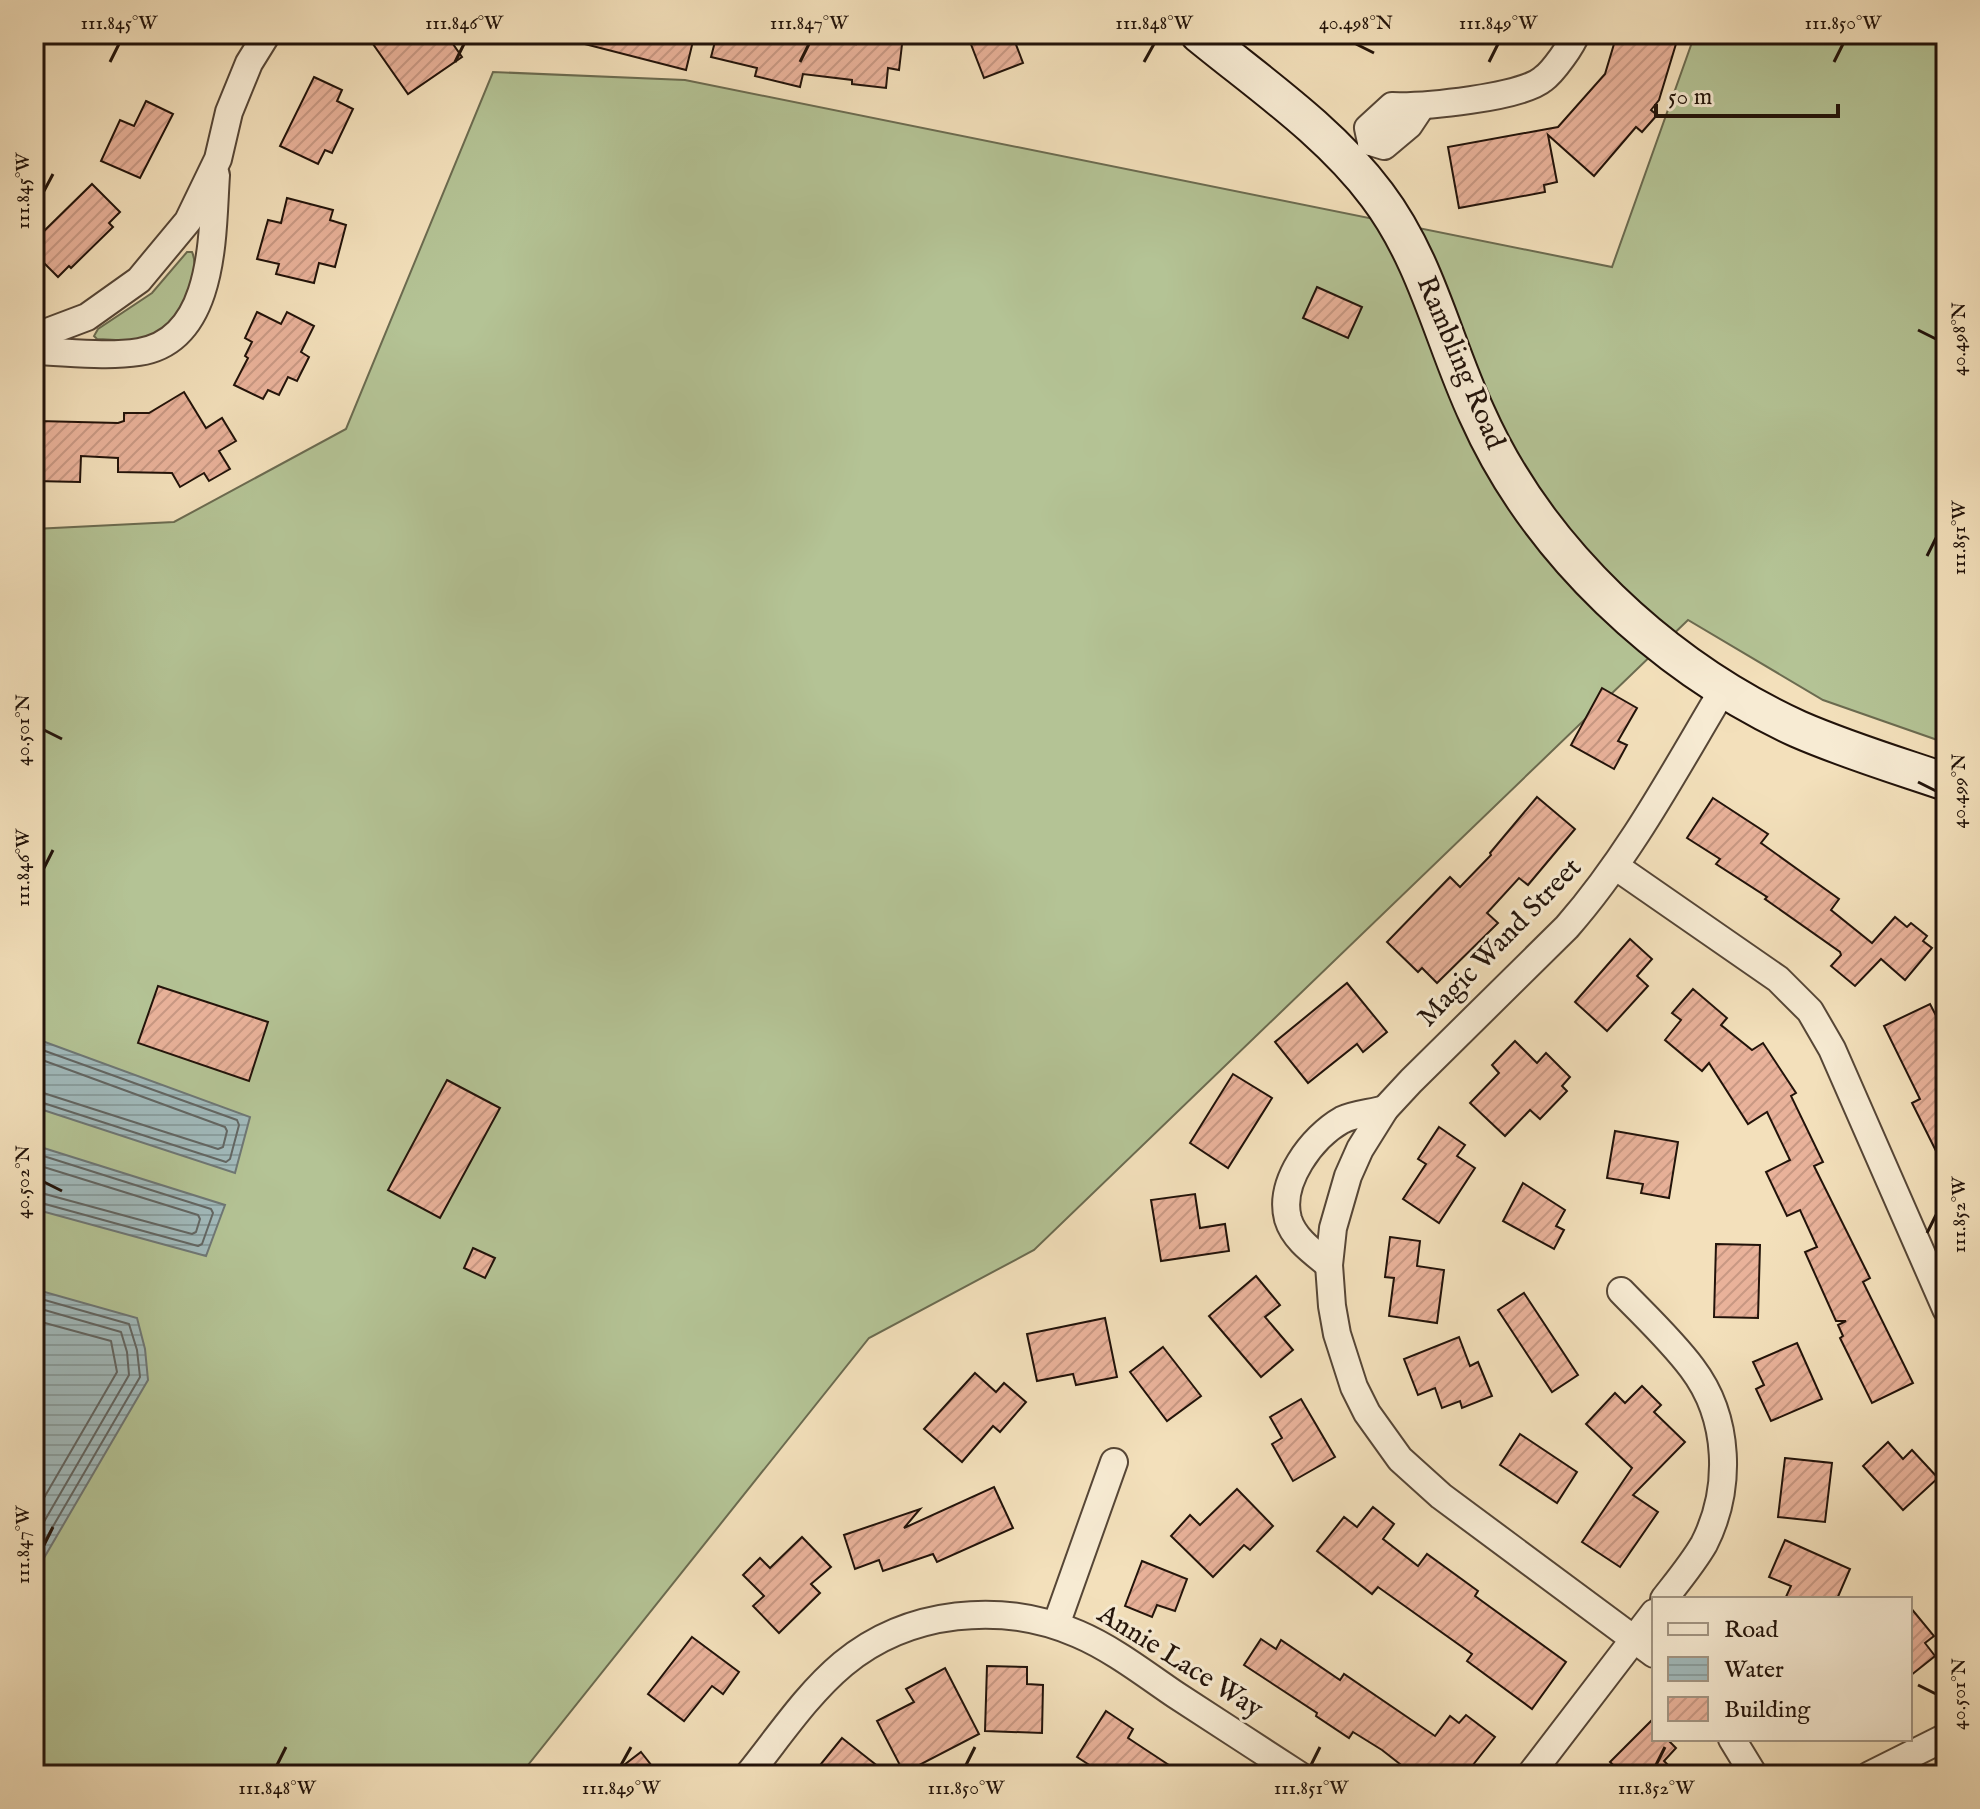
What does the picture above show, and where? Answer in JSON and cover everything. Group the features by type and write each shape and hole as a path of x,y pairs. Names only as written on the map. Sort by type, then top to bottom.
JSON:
{"street":[{"path":"34,351 139,352 172,340 186,327 198,306 210,253 218,159 229,112 249,63 267,34"},
{"name":"Rambling Road","path":"1199,34 1309,124 1360,152 1376,194 1404,235 1420,266 1477,416 1521,492 1570,557 1617,605 1672,652 1762,711 1811,734 1946,782"},
{"path":"1360,152 1368,128 1392,106 1421,107 1501,96 1543,80 1576,34"},
{"path":"34,337 87,317 139,280 188,221 218,159"},
{"name":"Magic Wand Street","path":"1644,1646 1441,1496 1400,1459 1367,1413 1344,1361 1332,1306 1329,1265 1333,1228 1348,1176 1360,1149 1385,1109 1567,927 1615,866 1724,688"},
{"path":"1615,866 1778,979 1810,1011 1832,1049 1946,1309"},
{"path":"1329,1265 1306,1247 1288,1219 1286,1202 1290,1185 1298,1167 1325,1133 1344,1119 1385,1109"},
{"path":"1621,1291 1694,1370 1706,1391 1721,1436 1723,1482 1712,1526 1696,1556 1665,1597"},
{"path":"1056,1625 1114,1462"},
{"name":"Annie Lace Way","path":"748,1775 824,1682 845,1663 890,1635 930,1621 1002,1614 1029,1617 1056,1625 1103,1647 1299,1775"},
{"path":"1530,1775 1644,1646 1652,1620"},
{"path":"1870,1775 1946,1737"},
{"path":"1733,1741 1754,1775"}],"green space":[{"path":"1695,34 1946,34 1946,743 1823,700 1688,620 1034,1250 869,1338 520,1775 34,1775 34,529 174,522 346,429 493,72 685,80 1612,267"},
{"path":"187,252 192,252 194,258 190,291 171,324 156,334 129,341 97,339 94,336 98,329 152,293"}],"water":[{"path":"34,1038 250,1117 235,1173 34,1107"},
{"path":"34,1145 225,1205 206,1256 34,1209"},
{"path":"34,1289 137,1318 145,1349 148,1380 34,1575"}],"building":[{"path":"366,34 446,34 462,57 408,94"},
{"path":"574,34 683,34 694,37 686,70 573,41"},
{"path":"717,34 813,34 812,38 856,44 857,34 903,36 899,70 888,68 886,88 803,74 800,87 755,76 757,68 711,57"},
{"path":"967,34 1012,34 1023,63 984,78"},
{"path":"1617,34 1679,34 1659,100 1651,110 1657,115 1642,132 1636,127 1594,176 1548,135 1557,182 1544,185 1545,192 1459,208 1448,147 1558,127 1605,74"},
{"path":"314,77 342,90 337,101 353,109 332,153 325,150 318,164 280,146"},
{"path":"146,101 173,114 140,178 101,161 120,120 134,126"},
{"path":"92,184 120,212 109,223 113,227 58,277 34,253 34,221 44,231"},
{"path":"287,198 333,210 330,220 346,225 335,267 319,263 314,283 276,274 279,264 257,259 268,220 281,223"},
{"path":"1317,287 1362,307 1348,338 1303,318"},
{"path":"257,312 281,324 287,312 314,326 301,352 309,357 297,381 288,377 279,395 268,390 263,399 234,385 248,358 245,356 252,342 245,338"},
{"path":"184,392 206,428 222,418 236,441 219,451 230,469 209,481 204,473 180,487 172,473 118,472 118,458 81,456 80,482 35,481 34,429 39,429 39,421 118,423 124,421 124,413 149,413"},
{"path":"1602,688 1637,708 1618,741 1627,745 1614,769 1571,745"},
{"path":"1537,797 1575,829 1528,885 1519,878 1487,913 1498,923 1437,983 1422,968 1418,972 1387,942 1450,877 1460,887 1491,855"},
{"path":"1713,798 1768,834 1761,843 1839,899 1831,910 1872,943 1895,917 1907,927 1911,923 1927,936 1923,941 1932,948 1905,980 1881,959 1855,986 1831,966 1841,955 1840,952 1765,899 1767,897 1716,864 1720,859 1687,838"},
{"path":"1630,939 1652,959 1637,976 1648,986 1607,1031 1575,1002"},
{"path":"1347,983 1387,1032 1363,1052 1357,1044 1308,1083 1275,1042"},
{"path":"158,986 268,1022 249,1081 138,1043"},
{"path":"1693,989 1727,1018 1721,1025 1752,1050 1763,1043 1796,1093 1791,1096 1823,1162 1814,1166 1870,1278 1863,1282 1913,1383 1872,1403 1840,1338 1843,1336 1838,1325 1846,1321 1836,1321 1805,1252 1817,1247 1800,1210 1787,1216 1766,1172 1790,1160 1767,1112 1748,1124 1709,1063 1702,1071 1665,1040 1681,1020 1672,1013"},
{"path":"1930,1004 1946,1035 1946,1171 1912,1103 1920,1099 1884,1026"},
{"path":"1515,1041 1537,1063 1546,1053 1570,1077 1562,1086 1567,1091 1540,1119 1530,1110 1505,1136 1470,1103 1499,1073 1492,1065"},
{"path":"1233,1074 1272,1098 1228,1168 1190,1143"},
{"path":"447,1080 500,1108 440,1218 388,1190"},
{"path":"1439,1127 1465,1145 1457,1156 1475,1168 1439,1223 1403,1199 1426,1164 1418,1159"},
{"path":"1615,1131 1678,1142 1669,1198 1641,1193 1643,1184 1607,1178"},
{"path":"1523,1183 1565,1210 1556,1226 1564,1230 1554,1249 1503,1221"},
{"path":"1195,1194 1200,1228 1225,1224 1229,1251 1161,1261 1151,1200"},
{"path":"1390,1237 1420,1241 1417,1266 1444,1270 1437,1323 1389,1316 1394,1278 1385,1277"},
{"path":"1716,1244 1760,1245 1758,1318 1714,1317"},
{"path":"473,1248 495,1258 485,1278 464,1268"},
{"path":"1256,1276 1280,1305 1265,1317 1293,1350 1261,1377 1209,1316"},
{"path":"1524,1293 1578,1375 1552,1392 1498,1310"},
{"path":"1105,1318 1117,1377 1076,1385 1073,1374 1037,1381 1027,1334"},
{"path":"1459,1337 1470,1366 1478,1362 1492,1396 1462,1408 1460,1401 1442,1408 1435,1388 1418,1395 1404,1359"},
{"path":"1797,1343 1822,1399 1771,1421 1756,1389 1764,1385 1753,1362"},
{"path":"1163,1347 1201,1396 1167,1421 1130,1372"},
{"path":"975,1373 996,1392 1004,1383 1026,1402 1000,1432 993,1426 962,1462 924,1429"},
{"path":"1642,1386 1661,1405 1654,1412 1685,1442 1633,1495 1658,1512 1620,1567 1582,1542 1632,1468 1586,1424 1615,1393 1625,1403"},
{"path":"1301,1399 1335,1457 1293,1481 1272,1444 1282,1438 1270,1417"},
{"path":"1520,1434 1577,1472 1557,1503 1500,1465"},
{"path":"1888,1442 1903,1459 1912,1450 1938,1478 1903,1510 1863,1466"},
{"path":"1785,1458 1832,1463 1825,1522 1778,1517"},
{"path":"994,1487 1013,1528 937,1562 933,1554 883,1571 879,1560 855,1569 844,1535 920,1509 904,1528"},
{"path":"1237,1489 1273,1526 1250,1550 1244,1545 1213,1577 1171,1536 1190,1515 1200,1525"},
{"path":"1373,1507 1394,1524 1383,1539 1418,1566 1427,1554 1478,1591 1475,1596 1566,1662 1532,1709 1467,1661 1472,1654 1378,1587 1372,1594 1317,1551 1344,1517 1357,1527"},
{"path":"802,1537 831,1567 811,1584 820,1593 779,1633 753,1606 764,1596 743,1575 760,1558 770,1568"},
{"path":"1785,1540 1850,1569 1838,1597 1786,1597 1791,1586 1769,1577"},
{"path":"1142,1561 1187,1579 1175,1611 1157,1605 1152,1617 1125,1606"},
{"path":"1912,1609 1934,1636 1925,1643 1935,1656 1912,1674"},
{"path":"692,1637 739,1672 723,1694 712,1686 684,1721 648,1694"},
{"path":"1261,1639 1276,1649 1281,1640 1340,1680 1344,1674 1435,1736 1450,1716 1459,1723 1466,1715 1495,1737 1465,1775 1414,1775 1353,1732 1349,1738 1244,1665"},
{"path":"987,1666 1027,1667 1027,1684 1043,1685 1042,1733 985,1731"},
{"path":"945,1668 979,1734 904,1773 877,1721 914,1702 906,1689"},
{"path":"1106,1711 1133,1729 1128,1738 1184,1775 1105,1775 1077,1757"},
{"path":"1652,1720 1652,1741 1669,1741 1676,1748 1664,1761 1678,1775 1624,1775 1610,1762"},
{"path":"842,1738 889,1775 812,1775"},
{"path":"641,1752 659,1775 611,1775"}]}
